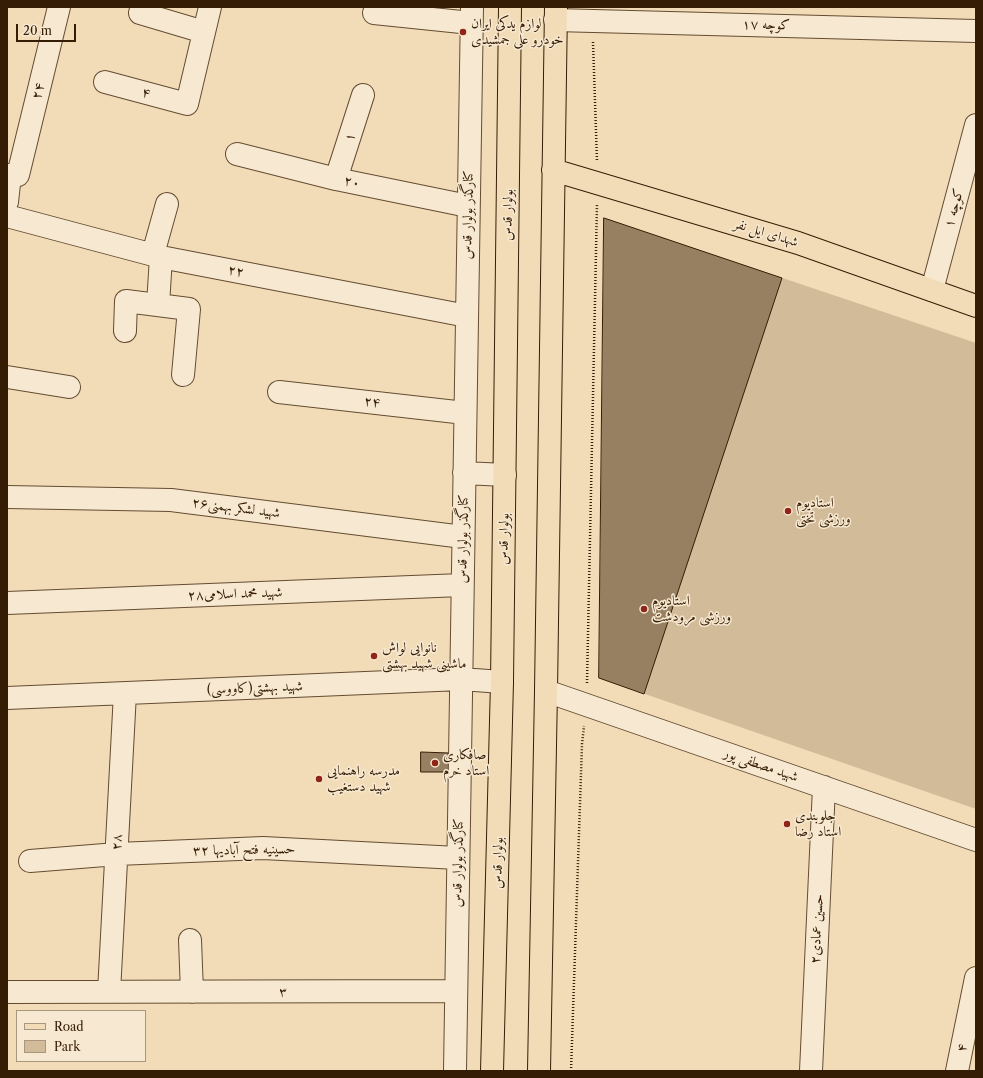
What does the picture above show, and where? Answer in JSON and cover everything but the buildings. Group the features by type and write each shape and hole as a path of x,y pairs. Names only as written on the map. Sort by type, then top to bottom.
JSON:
{"main road":[{"name":"بولوار قدس","path":"492,1071 502,682 510,7"},
{"path":"539,1071 556,14"},
{"name":"شهدای ایل نفر","path":"553,170 798,243 976,306"}],"street":[{"name":"۲۴","path":"7,202 12,175 58,7"},
{"path":"140,13 204,32 210,7"},
{"path":"374,13 471,15"},
{"name":"کوچه ۱۷","path":"556,14 592,21 976,31"},
{"name":"کنارگذر بولوار قدس","path":"455,1071 471,15"},
{"name":"۴","path":"105,82 187,104 204,32"},
{"name":"۱","path":"336,179 363,95"},
{"name":"کوچه ۱","path":"932,290 976,125"},
{"name":"۲۰","path":"238,154 336,179 468,206"},
{"path":"158,305 157,256 167,204"},
{"name":"۲۲","path":"7,216 157,256 467,316"},
{"path":"124,331 126,301 189,309 183,375"},
{"path":"7,377 69,388"},
{"name":"۲۴","path":"279,392 465,413"},
{"path":"464,472 504,475"},
{"name":"شهید لشکر بهمنی۲۶","path":"7,497 171,500 463,537"},
{"name":"شهید محمد اسلامی۲۸","path":"7,603 462,585"},
{"name":"شهید بهشتی(کاووسی)","path":"7,698 461,679 502,682"},
{"name":"شهید مصطفی پور","path":"546,691 976,840"},
{"name":"۲۸","path":"110,992 125,693"},
{"name":"حسین عمادی۲","path":"811,1071 824,787"},
{"name":"حسینیه فتح آبادیها ۳۲","path":"30,861 117,854 263,848 458,858"},
{"path":"190,940 192,992"},
{"name":"۴","path":"958,1071 976,978"},
{"name":"۳","path":"7,992 456,991"}],"path":[{"path":"570,1071 582,744 586,704 598,183 592,21"}],"green space":[{"name":"استادیوم ورزشی تختی","path":"604,218 976,343 976,809 599,678"}],"place":[{"name":"لوازم یدکی ایران خودرو علی جمشیدی","path":"463,32"},
{"name":"استادیوم ورزشی تختی","path":"788,511"},
{"name":"استادیوم ورزشی مرودشت","path":"644,609"},
{"name":"نانوایی لواش ماشینی شهید بهشتی","path":"374,656"},
{"name":"صافکاری استاد خرم","path":"435,763"},
{"name":"مدرسه راهنمایی شهید دستغیب","path":"319,779"},
{"name":"جلوبندی استاد رضا","path":"787,824"}]}
